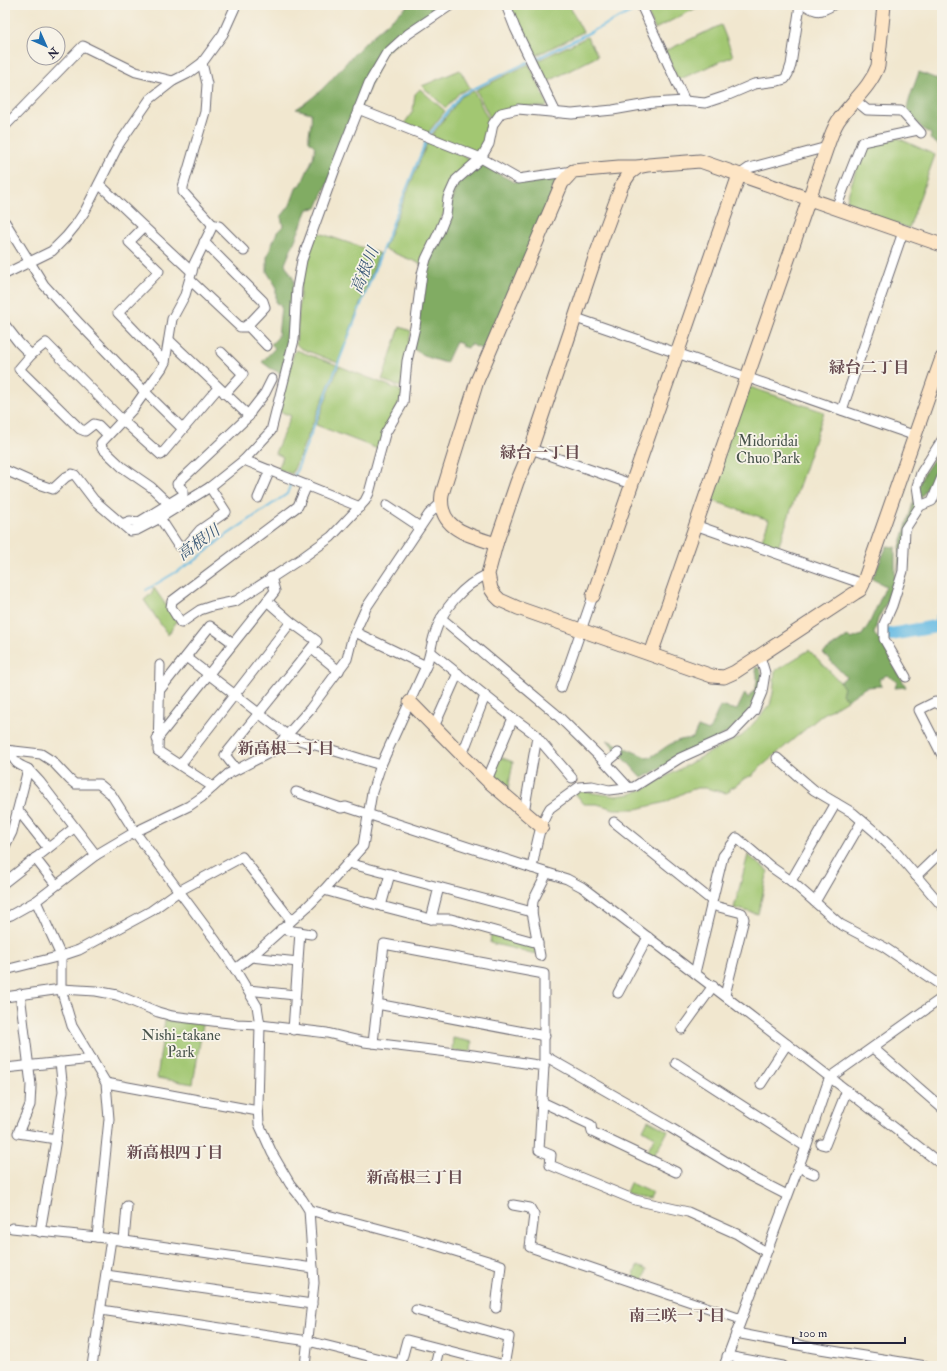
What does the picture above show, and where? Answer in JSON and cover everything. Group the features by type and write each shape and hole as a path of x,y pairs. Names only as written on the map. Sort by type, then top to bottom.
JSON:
{"street":[{"path":"5,274 52,251 66,237 85,211 113,154 150,99 173,81 187,74 202,63 223,34 236,5"},
{"path":"7,473 53,489 66,477 72,474 75,475 94,500 130,531 137,530 160,518 210,488 244,460 271,431 294,340 297,288 302,260 369,83 386,54 408,34 451,5"},
{"path":"506,5 556,113"},
{"path":"641,5 685,101"},
{"path":"307,485 298,506 172,601 171,607 181,623 200,610 236,601 302,558 331,537 360,507 369,494 385,434 404,403 408,361 415,326 422,274 426,259 440,230 446,214 448,198 456,180 481,158 489,144 493,124 501,113 518,109 572,114 613,110 653,103 685,101 705,102 726,96 754,84 784,79 788,74 791,65 800,5"},
{"path":"805,5 817,11 825,10 833,5"},
{"path":"651,654 827,147 837,122 870,83 878,66 884,5"},
{"path":"5,126 83,46 136,72 173,81"},
{"path":"202,63 207,84 205,112 183,187 183,192 212,224 219,226 244,251"},
{"path":"836,208 862,142 920,132 901,110 867,110 855,100"},
{"path":"358,109 481,158 518,179 619,167 638,167 700,161 942,245"},
{"path":"561,688 739,175 749,168 827,147"},
{"path":"638,167 630,173 622,185 531,449 517,482 496,544 488,574 491,589 500,600 518,608 712,676 724,677 735,672 860,590 916,436 942,358"},
{"path":"496,544 464,533 446,520 441,503 442,494 477,381 559,188 565,178 573,172"},
{"path":"99,184 144,227 240,327 246,327 265,307 263,301 204,242"},
{"path":"5,223 44,285 145,392 183,429"},
{"path":"169,504 151,487 122,467 102,448 101,443 133,409 157,376 165,362 172,319 185,295 194,264 212,224"},
{"path":"144,227 129,242 159,271 118,313 165,362"},
{"path":"842,410 903,232"},
{"path":"576,318 916,436"},
{"path":"5,325 19,343 31,355"},
{"path":"247,325 267,346"},
{"path":"169,340 249,416"},
{"path":"108,435 98,425 94,424 85,431 80,429 19,369 31,355 46,343 122,420 161,455 183,429 222,391 243,374 221,352"},
{"path":"122,524 130,521 139,522 182,495 183,490 177,484 249,416 251,411 266,393 272,379"},
{"path":"920,506 917,486 921,473 942,440"},
{"path":"531,449 631,484"},
{"path":"244,460 360,507"},
{"path":"258,498 270,470"},
{"path":"906,677 884,639 884,624 892,606 903,571 905,529 920,506 932,501 942,477"},
{"path":"160,518 177,544 182,547 188,544 200,530 226,512 210,488"},
{"path":"5,916 11,915 36,901 96,855 136,832 189,806 213,788 228,774 273,751 310,709 339,671 347,659 354,632 366,608 420,527 441,503"},
{"path":"387,505 420,527"},
{"path":"695,526 863,584"},
{"path":"235,969 251,957 324,890 363,846 372,792 381,765 426,666 431,652 434,636 441,618 450,603 478,578 488,574"},
{"path":"158,739 275,591 271,577"},
{"path":"236,769 225,755 260,714 318,641 291,622 267,601"},
{"path":"441,618 556,714 628,787"},
{"path":"180,765 291,622"},
{"path":"159,691 210,626 233,643"},
{"path":"354,632 426,666"},
{"path":"312,649 339,671"},
{"path":"431,652 535,734 572,778"},
{"path":"532,868 542,827 550,808 579,787 592,786 609,790 634,787 680,758 731,735 748,718 757,705 764,685 764,669 760,656"},
{"path":"186,657 286,736 381,765"},
{"path":"160,665 158,751 213,788"},
{"path":"434,727 458,674"},
{"path":"462,755 485,696"},
{"path":"410,702 487,780 542,827"},
{"path":"942,706 935,702 919,710 942,755"},
{"path":"487,780 513,718"},
{"path":"524,812 537,737"},
{"path":"8,750 13,760 28,769 40,782 96,855"},
{"path":"8,750 34,753 47,758 75,784 99,784 111,794 136,832 216,941 248,990 256,1006 260,1025 259,1124 272,1153 290,1184 309,1210 314,1283 305,1366"},
{"path":"606,763 618,753"},
{"path":"777,758 814,790 854,814 895,851 916,876 940,900"},
{"path":"5,846 12,832 28,769"},
{"path":"296,792 341,808 346,807 547,873 567,878 582,887 724,995 942,1165"},
{"path":"791,881 836,803"},
{"path":"18,810 48,848"},
{"path":"815,902 862,821"},
{"path":"614,822 711,903 742,913 744,919 724,995"},
{"path":"5,882 74,828"},
{"path":"695,973 723,856 737,838 791,881 840,924 884,947 942,986"},
{"path":"916,876 942,851"},
{"path":"5,970 79,950 150,911 179,891 242,856 291,920"},
{"path":"35,858 56,885"},
{"path":"348,863 532,912"},
{"path":"540,956 532,912 533,901 547,873"},
{"path":"381,906 390,874"},
{"path":"431,918 439,887"},
{"path":"324,890 381,906 431,918 451,919 538,942"},
{"path":"36,901 61,956 61,989 72,1026 106,1083 109,1119 97,1237"},
{"path":"281,930 312,934"},
{"path":"292,1030 300,932"},
{"path":"618,992 648,937"},
{"path":"373,1043 384,944 544,974 545,1056 539,1150 551,1155 550,1165 635,1200 688,1212 737,1234 766,1252"},
{"path":"251,957 298,962"},
{"path":"682,1029 712,986"},
{"path":"5,997 61,989 96,991 117,995 158,1012 172,1016 327,1033 364,1042 467,1054 544,1066"},
{"path":"248,990 295,995"},
{"path":"20,994 32,1085 30,1105 18,1133 56,1139"},
{"path":"724,1366 831,1077 942,998"},
{"path":"377,1004 545,1036"},
{"path":"761,1084 787,1044"},
{"path":"873,1048 942,1107"},
{"path":"545,1056 671,1128 748,1175 787,1195"},
{"path":"5,1068 92,1059"},
{"path":"40,1232 63,1091 60,1062"},
{"path":"676,1063 806,1147"},
{"path":"106,1083 258,1111"},
{"path":"821,1144 825,1144 847,1090"},
{"path":"542,1102 591,1125 592,1132 676,1172"},
{"path":"798,1167 814,1174"},
{"path":"513,1205 530,1208 534,1216 530,1247 741,1319"},
{"path":"124,1241 127,1206"},
{"path":"309,1210 406,1236 501,1265 496,1308"},
{"path":"12,1228 97,1237 313,1268"},
{"path":"92,1366 111,1239"},
{"path":"106,1275 312,1304"},
{"path":"101,1310 308,1341 400,1365 407,1340 439,1349 471,1361 504,1366 509,1337 416,1310"},
{"path":"736,1333 814,1348 926,1366"},
{"path":"435,1366 439,1349"},
{"path":"727,1356 783,1366"}],"green space":[{"path":"409,5 445,5 384,53 317,208 308,209 285,264 294,280 291,349 282,374 262,362 275,348 271,344 278,337 281,306 276,303 276,286 267,272 267,257 277,232 283,226 281,217 290,205 297,186 301,185 313,158 315,147 309,141 311,113 296,109 321,90 362,46"},
{"path":"510,5 569,5 583,32 533,57"},
{"path":"651,5 702,5 655,29 645,8"},
{"path":"721,25 733,56 678,80 665,51"},
{"path":"587,37 598,56 547,82 537,61"},
{"path":"529,64 548,105 545,107 518,106 491,120 476,90"},
{"path":"460,70 470,88 459,93 446,108 422,86"},
{"path":"919,72 942,81 942,147 930,139 931,134 924,130 906,111"},
{"path":"420,89 445,111 427,134 404,124 413,111 415,94"},
{"path":"474,91 489,121 485,141 478,156 431,136 462,96"},
{"path":"898,138 935,155 909,228 844,208 863,147"},
{"path":"428,141 475,161 468,167 443,215 421,264 384,249"},
{"path":"480,164 514,182 558,176 559,179 486,351 470,344 468,348 461,346 462,344 456,342 446,363 427,357 413,349 428,261 460,183"},
{"path":"316,232 379,253 338,363 300,348 296,344 301,282"},
{"path":"400,327 411,331 401,387 382,380"},
{"path":"296,350 337,365 292,474 278,469 283,457 275,453 291,416 279,411 294,352"},
{"path":"339,366 402,391 403,394 378,449 316,425"},
{"name":"Midoridai Chuo Park","path":"747,386 824,412 777,551 760,545 769,520 708,499"},
{"path":"942,446 942,461 917,505 898,570 900,547 915,496 923,475"},
{"path":"887,546 895,547 895,585 878,619 874,634 881,641 906,687 895,688 897,682 887,675 879,679 882,686 866,687 847,700 842,694 844,688 840,682 846,677 823,653 848,636 851,639 862,635 869,624 886,586 872,579"},
{"path":"154,588 177,621 168,635 144,600 151,594"},
{"path":"809,650 840,682 844,688 842,694 847,700 822,715 752,776 745,778 730,788 730,791 726,793 706,788 697,788 685,792 666,802 637,809 614,809 597,804 584,804 575,793 579,791 616,796 631,794 646,788 742,736 770,705 773,693 775,671"},
{"path":"755,667 759,668 762,675 761,692 745,717 727,733 642,778 607,740 648,758 673,743 693,738 698,727 709,731 720,706 737,710 745,693 748,698 754,691 757,684"},
{"path":"500,757 513,762 508,790 495,778 493,773"},
{"path":"748,855 768,871 758,914 734,908"},
{"path":"491,934 533,946 536,954 490,943"},
{"name":"Nishi-takane Park","path":"165,1020 203,1024 193,1084 157,1078"},
{"path":"453,1038 472,1042 471,1050 469,1052 452,1050"},
{"path":"648,1120 668,1131 652,1158 645,1154 655,1137 643,1130"},
{"path":"630,1183 652,1193 649,1199 636,1197 626,1192"},
{"path":"637,1266 647,1270 643,1282 633,1278"}],"waterway":[{"name":"高根川","path":"534,60 639,8"},
{"name":"高根川","path":"429,135 461,95 528,62"},
{"name":"高根川","path":"294,477 427,139"},
{"name":"高根川","path":"146,590 196,560 221,539 287,494 291,483"},
{"path":"888,635 938,626 942,618"}],"district":[{"name":"緑台二丁目","path":"869,367"},
{"name":"緑台一丁目","path":"540,452"},
{"name":"新高根二丁目","path":"286,748"},
{"name":"新高根四丁目","path":"175,1152"},
{"name":"新高根三丁目","path":"415,1177"},
{"name":"南三咲一丁目","path":"677,1315"}]}
